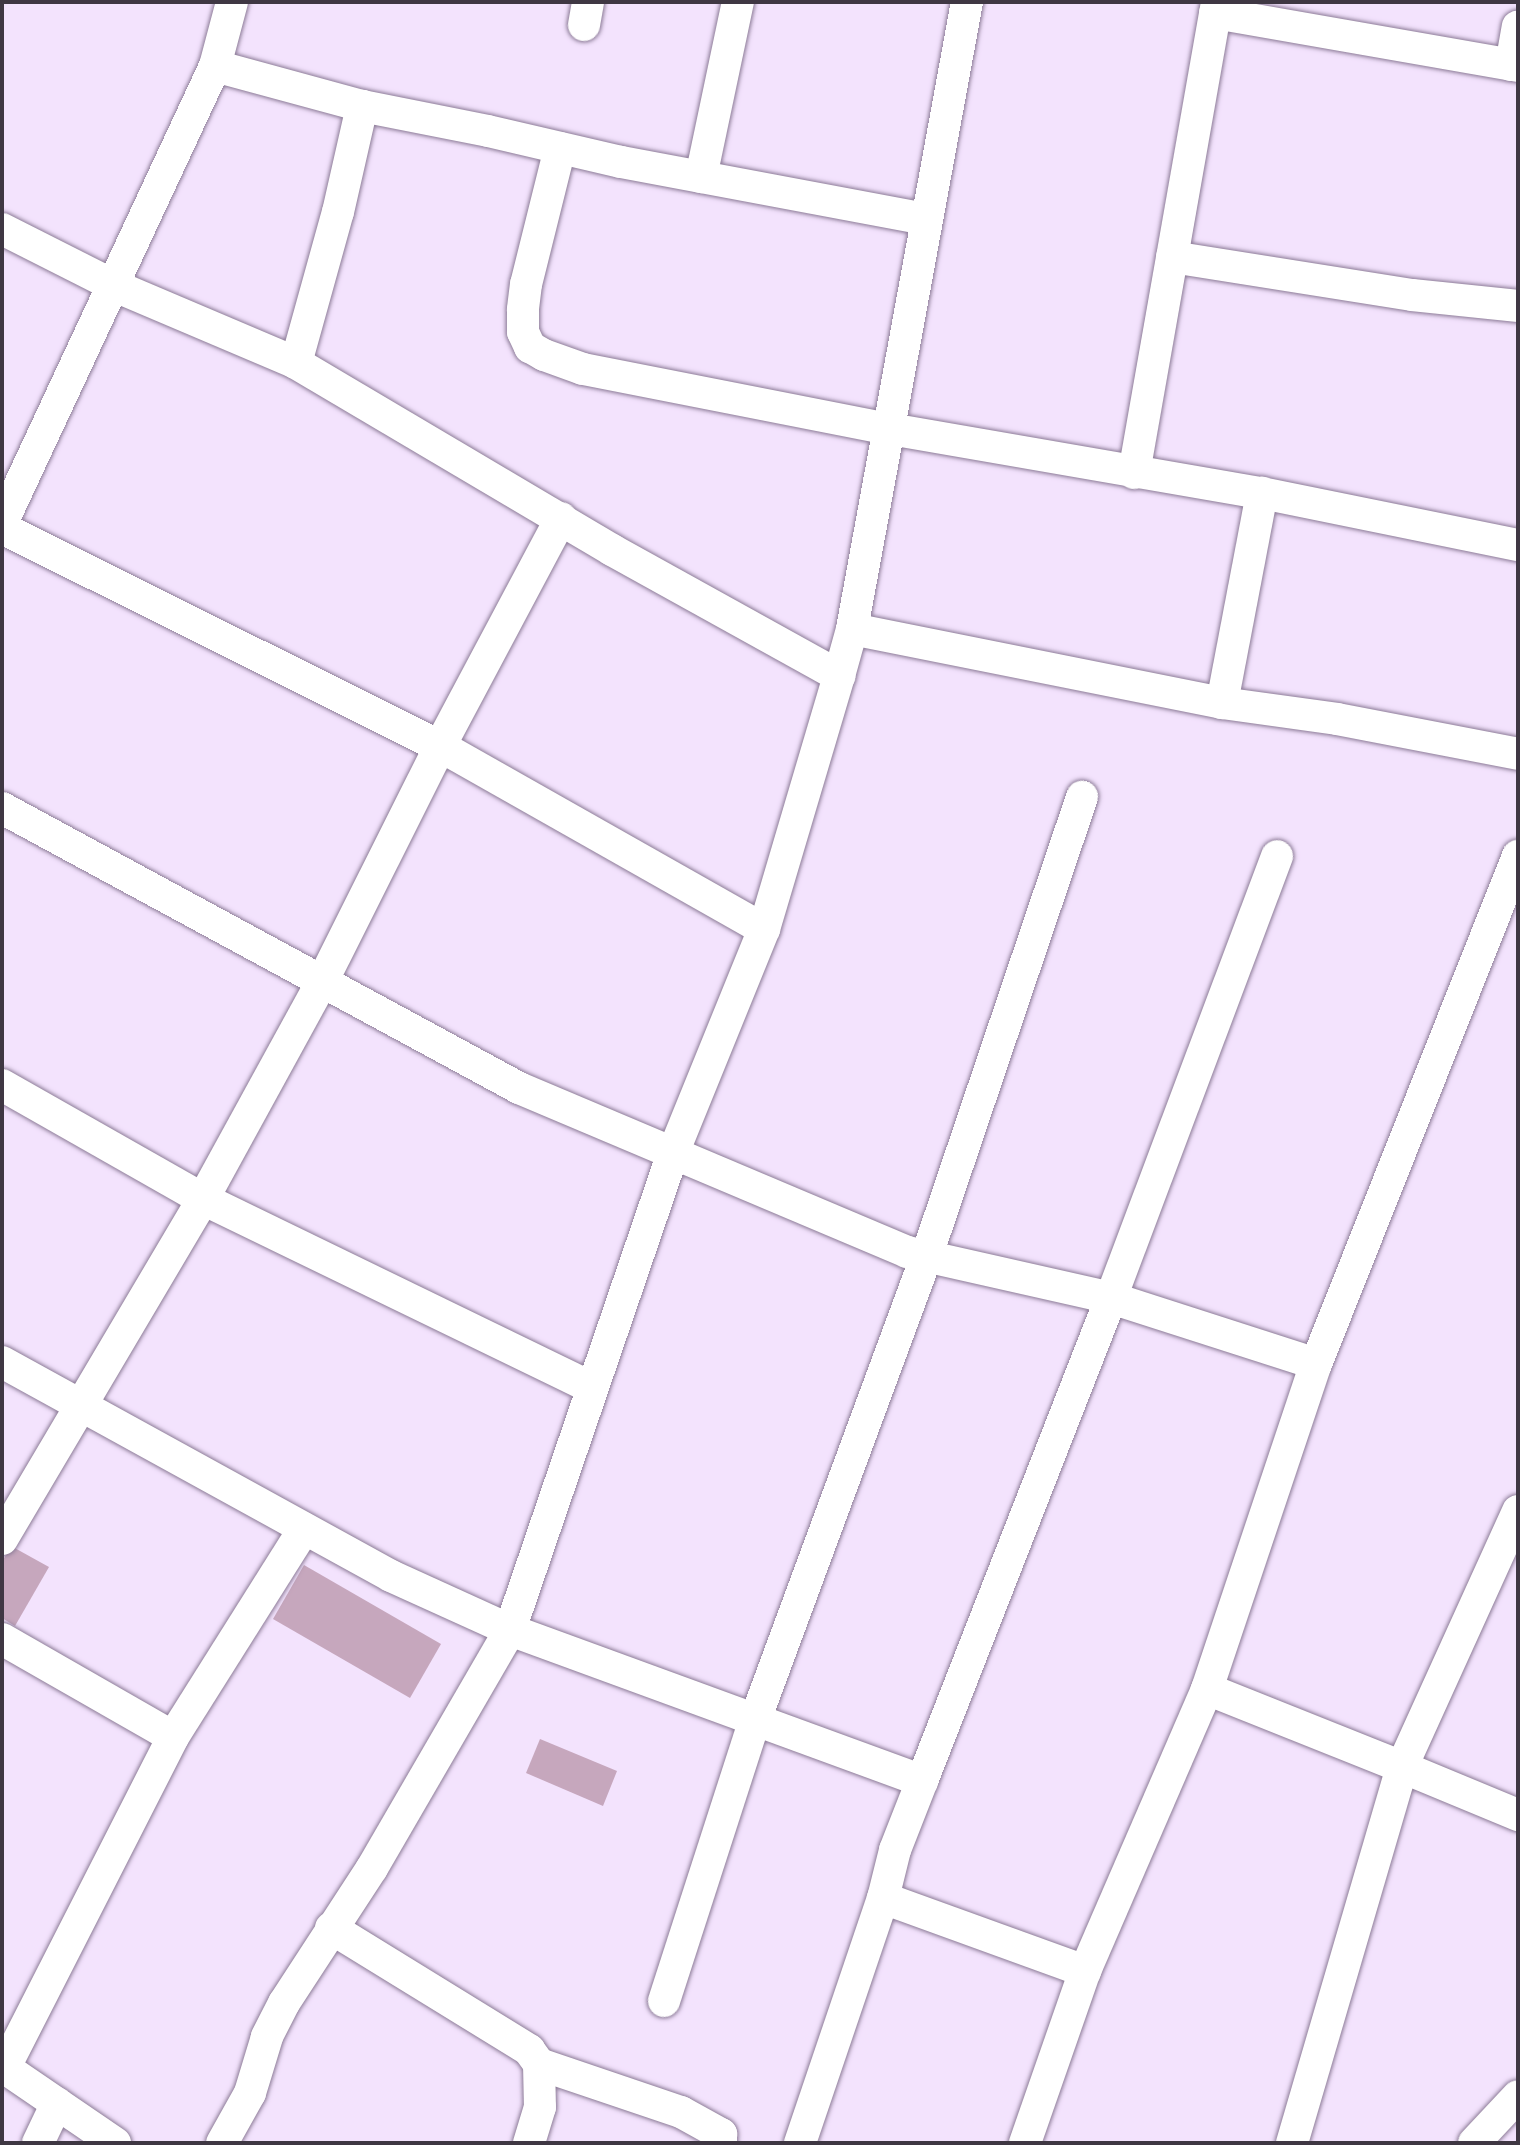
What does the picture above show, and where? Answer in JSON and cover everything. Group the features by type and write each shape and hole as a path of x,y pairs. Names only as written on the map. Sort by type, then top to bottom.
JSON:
{"street":[{"path":"232,2 215,66 2,525 440,746 764,929"},
{"path":"701,177 738,2"},
{"path":"222,2143 250,2093 267,2037 284,2003 372,1868 510,1630 673,1153 764,929 852,629 967,2"},
{"path":"1134,473 1216,8 1515,65 1518,27"},
{"path":"215,66 362,106 701,177 926,219"},
{"path":"296,363 338,212 362,106"},
{"path":"560,148 526,284 523,332 530,347 583,369 890,429 1262,493 1518,545"},
{"path":"2,229 115,286 296,363 839,676"},
{"path":"1172,257 1412,295 1518,306"},
{"path":"1222,703 1262,493"},
{"path":"2,1539 78,1404 203,1199 322,982 440,746 561,518"},
{"path":"852,629 1222,703 1337,719 1518,754"},
{"path":"664,2001 755,1720 926,1258 1082,797"},
{"path":"2,808 519,1088 926,1258 1111,1298 1316,1364"},
{"path":"800,2143 883,1898 895,1850 1111,1298 1277,856"},
{"path":"1025,2143 1085,1971 1207,1689 1316,1364 1518,856"},
{"path":"2,1085 203,1199 592,1388"},
{"path":"2,1362 391,1576 510,1630 922,1781"},
{"path":"1292,2143 1402,1767 1518,1511"},
{"path":"115,2143 3,2067 173,1737 304,1529"},
{"path":"2,1639 173,1737"},
{"path":"1207,1689 1518,1815"},
{"path":"883,1898 1085,1971"},
{"path":"331,1928 529,2050 539,2064 540,2107 529,2143"},
{"path":"539,2064 681,2112 721,2134 721,2143"},
{"path":"1474,2143 1518,2096"},
{"path":"38,2143 57,2103"}],"building":[{"path":"11,1546 49,1567 15,1626 2,1618 2,1562"},
{"path":"304,1565 441,1644 410,1698 273,1619"},
{"path":"540,1739 617,1771 603,1806 526,1773"}]}
